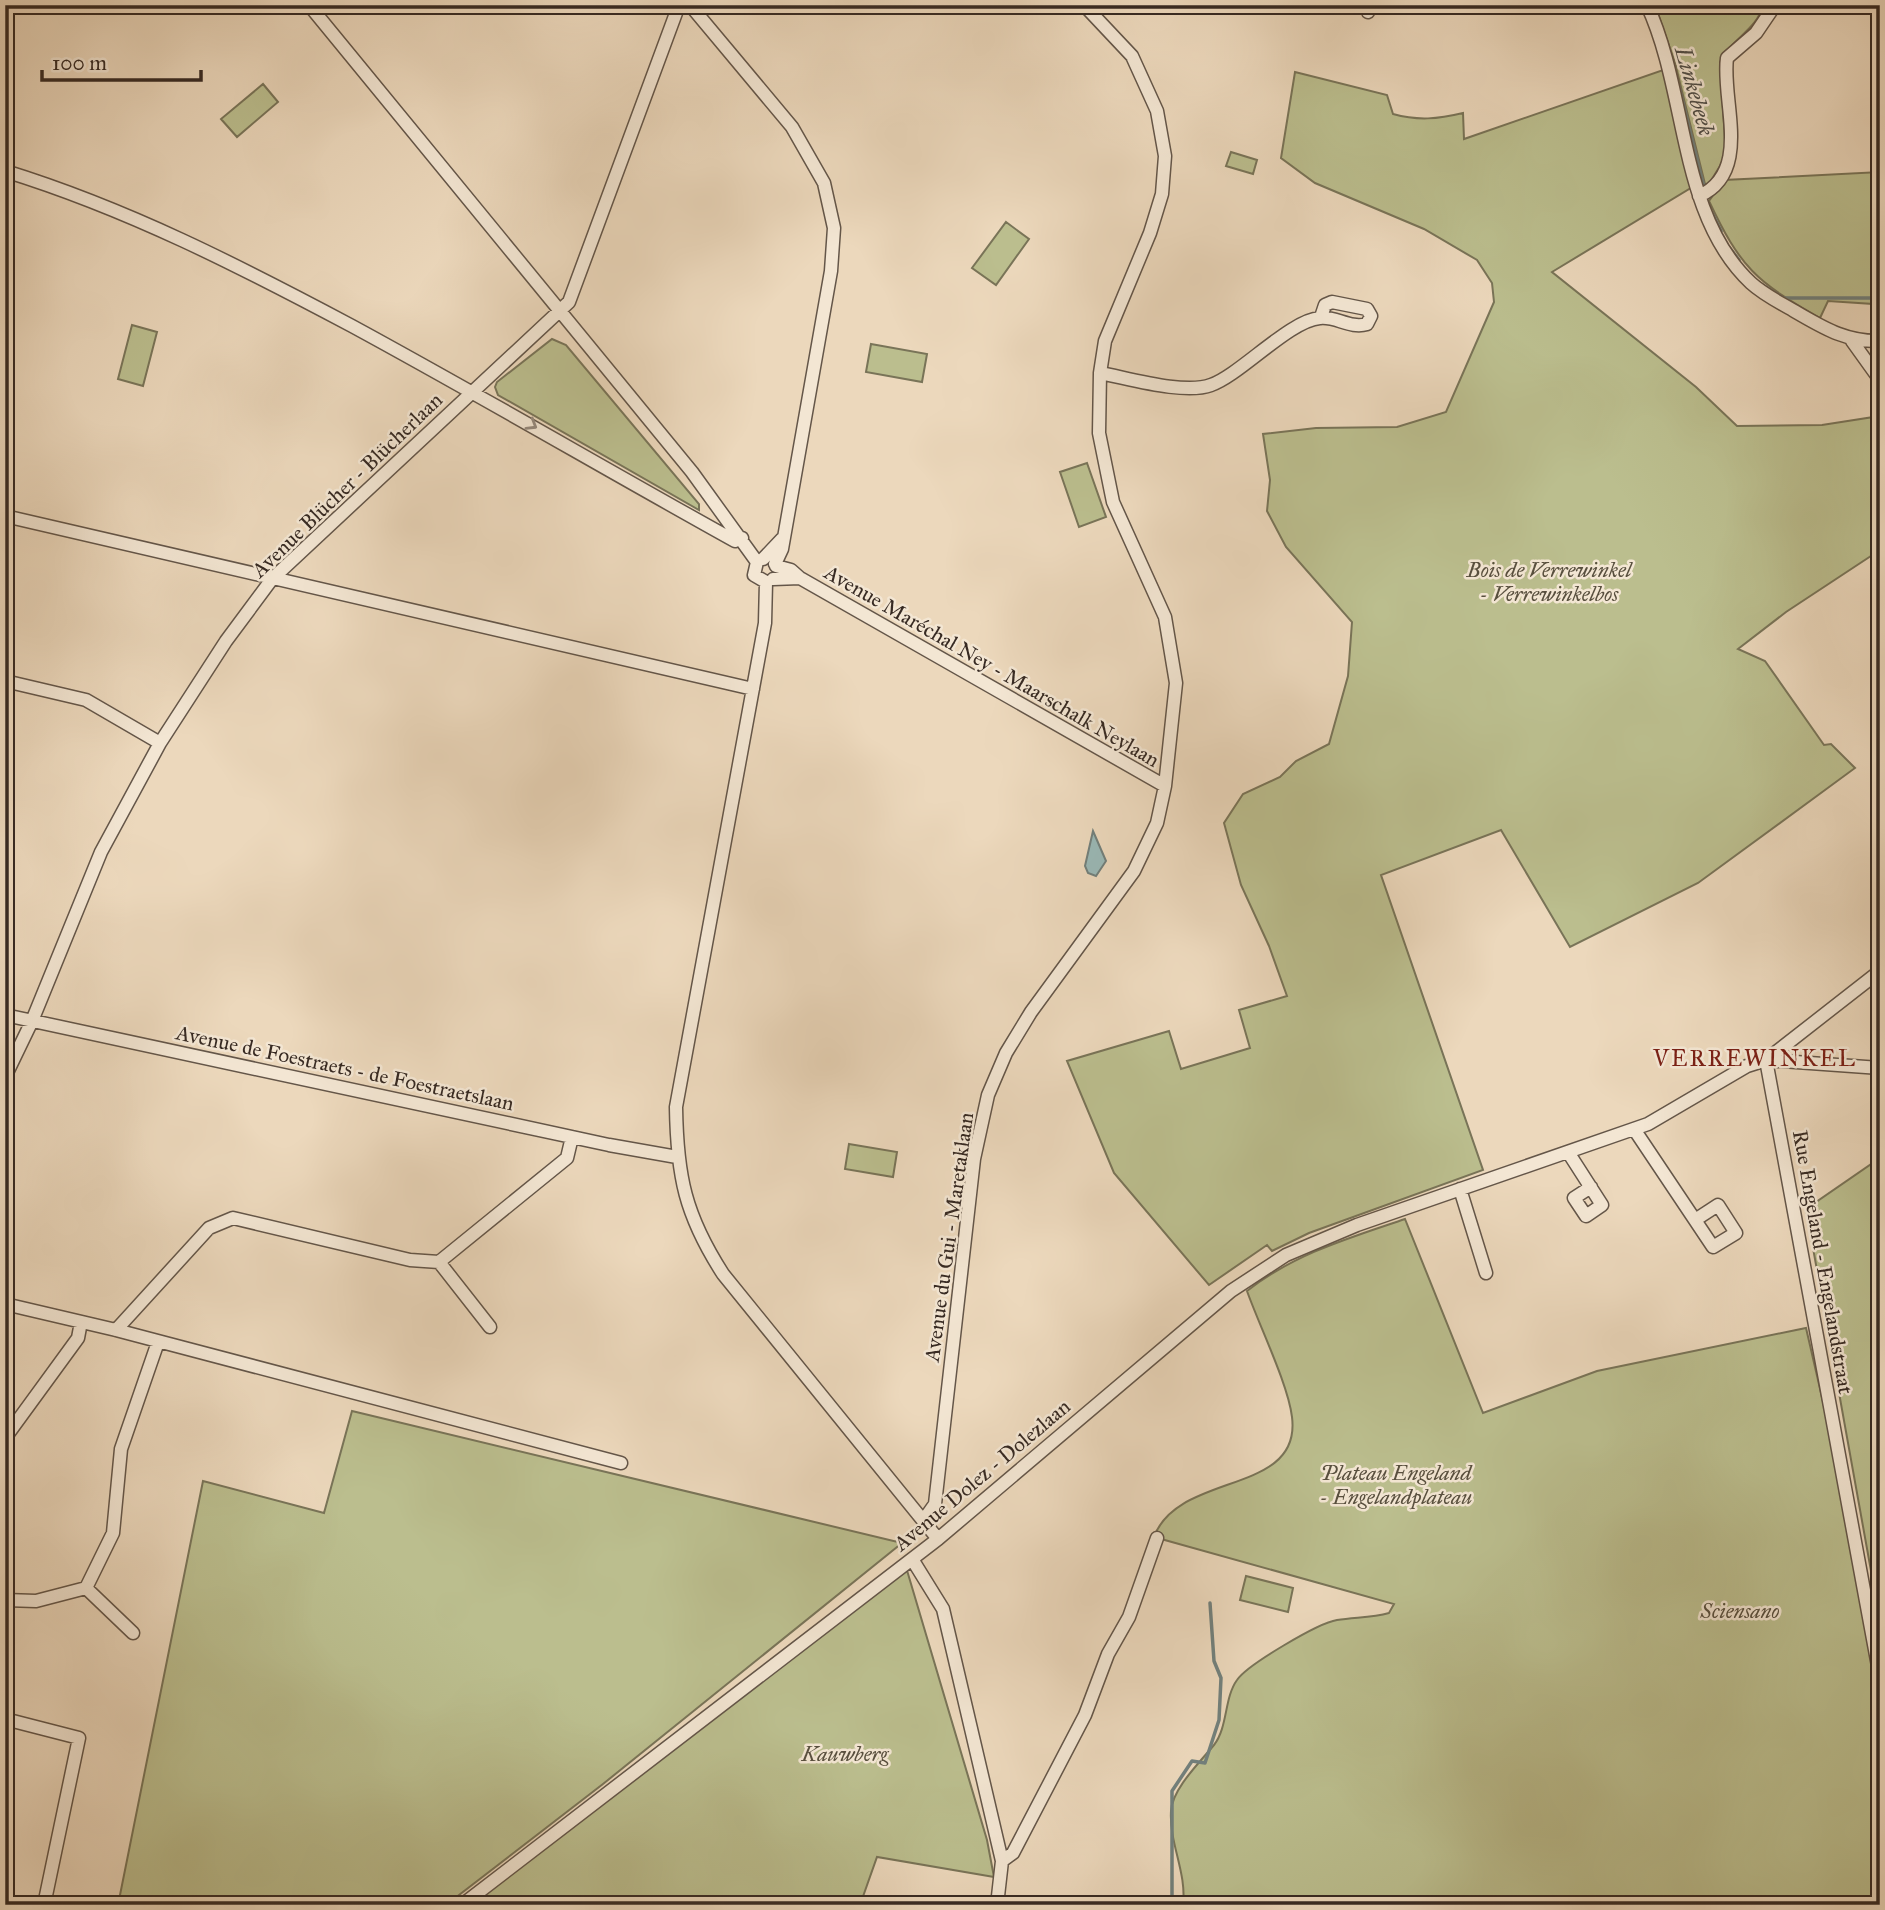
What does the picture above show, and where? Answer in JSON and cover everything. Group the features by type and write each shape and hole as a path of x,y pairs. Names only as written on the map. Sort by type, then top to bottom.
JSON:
{"street":[{"path":"309,5 768,569"},
{"name":"Avenue Blücher - Blücherlaan","path":"5,1077 32,1021 101,852 160,743 226,641 272,579 569,302 679,5"},
{"path":"690,5 792,127 824,183 834,228 831,271 782,539 768,569 765,623 676,1107 677,1157 691,1213 705,1245 723,1274 938,1539"},
{"name":"Avenue du Gui - Maretaklaan","path":"923,1521 935,1504 974,1159 988,1095 1006,1053 1031,1012 1134,871 1157,823 1165,786 1175,683 1165,617 1113,502 1099,433 1100,373 1105,341 1150,233 1163,194 1165,156 1157,111 1132,56 1084,5"},
{"path":"1647,5 1677,93 1699,196 1728,256 1754,286 1825,329 1852,341 1880,341"},
{"path":"1699,196 1710,190 1731,154 1733,143 1725,72 1727,58 1756,33 1771,11"},
{"path":"5,171 53,186 173,233 473,391 735,541 742,538"},
{"path":"1100,373 1190,388 1212,385 1292,331 1321,317"},
{"path":"1852,341 1880,380"},
{"path":"5,516 753,689"},
{"name":"Avenue Maréchal Ney - Maarschalk Neylaan","path":"768,569 791,570 800,579 1165,786"},
{"path":"5,681 86,700 160,743"},
{"name":"Avenue Dolez - Dolezlaan","path":"462,1905 938,1539 1198,1318 1265,1268 1312,1242 1634,1129 1747,1066 1766,1060 1880,971"},
{"name":"Avenue de Foestraets - de Foestraetslaan","path":"5,1015 572,1137 677,1157"},
{"path":"1766,1060 1880,1068"},
{"name":"Rue Engeland - Engelandstraat","path":"1766,1060 1880,1677"},
{"path":"1634,1129 1695,1220"},
{"path":"116,1330 209,1228 233,1218 410,1260 439,1262 567,1158 572,1137"},
{"path":"1569,1152 1591,1186"},
{"path":"1460,1189 1486,1273"},
{"path":"439,1262 490,1327"},
{"path":"5,1304 116,1330 621,1463"},
{"path":"5,1438 78,1338 81,1322"},
{"path":"5,1600 36,1601 86,1588 113,1533 121,1450 158,1342"},
{"path":"1002,1861 1013,1853 1085,1715 1108,1654 1129,1617 1157,1538"},
{"path":"912,1559 943,1609 1002,1861 997,1905"},
{"path":"86,1588 133,1633"},
{"path":"5,1719 79,1738 44,1905"}],"green space":[{"path":"1655,5 1763,5 1756,21 1730,47 1720,62 1726,156 1709,184 1705,184 1675,63"},
{"name":"Bois de Verrewinkel - Verrewinkelbos","path":"1666,69 1694,186 1552,272 1696,387 1737,426 1822,425 1880,416 1880,550 1786,612 1738,649 1765,661 1824,745 1831,744 1855,768 1698,883 1570,947 1501,830 1381,875 1483,1170 1309,1233 1272,1251 1267,1245 1209,1285 1114,1173 1067,1061 1169,1031 1181,1069 1250,1048 1239,1010 1287,996 1269,946 1241,885 1224,823 1243,794 1280,777 1296,761 1329,744 1348,676 1352,622 1286,547 1267,511 1270,480 1263,434 1316,428 1397,427 1446,412 1494,302 1492,283 1477,260 1424,229 1315,183 1281,158 1295,72 1387,95 1393,114 1428,118 1463,113 1464,139"},
{"path":"263,84 278,102 237,137 221,119"},
{"path":"1231,152 1257,160 1253,174 1226,166"},
{"path":"1880,172 1880,338 1874,338 1873,304 1828,301 1820,318 1765,283 1730,242 1709,201 1724,180"},
{"path":"1006,222 1029,239 996,285 972,268"},
{"path":"132,325 157,332 143,386 118,379"},
{"path":"552,339 566,345 699,504 699,510 498,395 495,387 497,382"},
{"path":"871,344 927,354 922,382 866,372"},
{"path":"1087,463 1106,517 1079,527 1060,472"},
{"path":"849,1144 897,1152 893,1177 845,1169"},
{"path":"1880,1158 1880,1621 1806,1209"},
{"path":"1405,1219 1483,1413 1597,1371 1806,1328 1830,1432 1880,1693 1880,1905 1183,1905 1183,1881 1171,1811 1176,1794 1218,1738 1237,1680 1268,1655 1300,1636 1337,1620 1389,1613 1394,1604 1154,1537 1167,1516 1187,1502 1259,1472 1278,1460 1290,1442 1292,1417 1289,1404 1247,1291 1303,1257"},
{"path":"352,1411 902,1543 603,1784 446,1905 118,1905 203,1481 324,1513"},
{"name":"Kauwberg","path":"906,1567 987,1840 994,1877 877,1857 860,1905 468,1905"},
{"path":"1246,1576 1293,1588 1288,1612 1240,1600"}],"water":[{"path":"1093,831 1106,861 1096,876 1088,873 1085,866"}],"waterway":[{"name":"Linkebeek","path":"1679,87 1704,187"},
{"name":"Linkebeek","path":"1712,213 1721,231"},
{"name":"Linkebeek","path":"1729,247 1739,260"},
{"name":"Linkebeek","path":"1758,282 1783,298 1880,298"},
{"path":"1172,1905 1172,1791 1192,1761 1205,1763 1219,1720 1221,1678 1214,1661 1210,1603"}],"district":[{"name":"VERREWINKEL","path":"1755,1058"}],"park label":[{"name":"Plateau Engeland - Engelandplateau","path":"1396,1485"},
{"name":"Sciensano","path":"1740,1611"}]}
